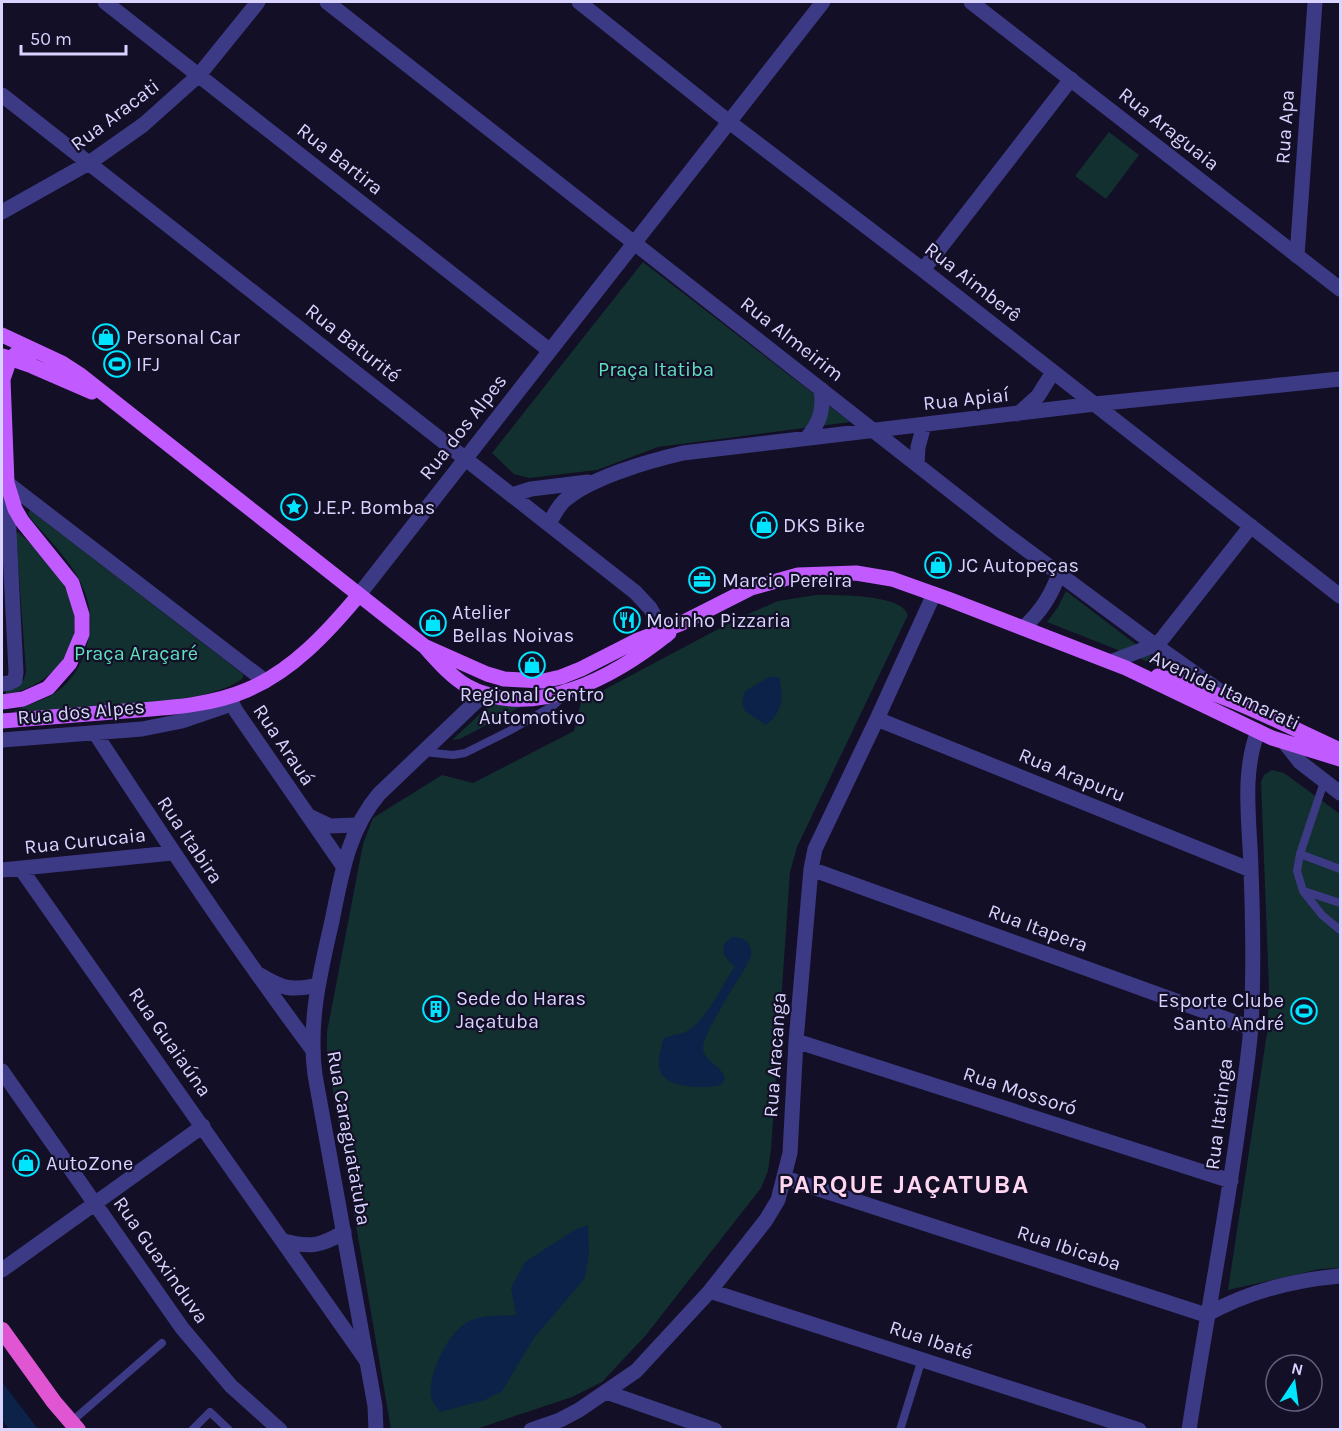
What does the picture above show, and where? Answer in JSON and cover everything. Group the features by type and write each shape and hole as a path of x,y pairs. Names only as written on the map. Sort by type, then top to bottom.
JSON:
{"highway":[{"path":"2,1330 74,1426"}],"main road":[{"name":"Avenida Itamarati","path":"2,335 43,353 79,374 424,646 451,675 469,687 485,693 506,698 531,698 568,692 615,671 645,653 665,633 751,588 798,575 856,573 892,579 1023,628 1126,668 1285,743 1341,759"},
{"path":"2,702 23,699 48,688 70,663 82,634 82,615 72,583 22,521 15,509 7,483 3,379 6,357 26,351 43,353"},
{"name":"Avenida Itamarati","path":"6,357 54,375 114,402"},
{"name":"Rua dos Alpes","path":"2,721 230,700 265,681 308,650 358,596"},
{"name":"Avenida Itamarati","path":"424,646 487,674 513,680 543,681 581,669 638,640 665,633"},
{"name":"Avenida Itamarati","path":"1126,668 1182,681 1236,701 1341,750"},
{"path":"485,693 496,687 525,686 543,681"},
{"path":"1258,731 1270,727 1323,742"}],"street":[{"name":"Rua Bartira","path":"105,2 549,350"},
{"name":"Rua Aracati","path":"2,212 89,163 143,125 199,75 258,2"},
{"name":"Rua Almeirim","path":"327,2 876,430 1004,533 1155,645 1236,701"},
{"name":"Rua Aimberê","path":"579,2 1341,596"},
{"name":"Rua dos Alpes","path":"358,596 823,2"},
{"name":"Rua Araguaia","path":"971,2 1341,289"},
{"name":"Rua Apa","path":"1297,256 1315,2"},
{"path":"923,270 1071,79"},
{"name":"Rua Baturité","path":"2,94 635,592 650,608 665,633"},
{"path":"1018,414 1038,396 1053,372"},
{"name":"Rua Apiaí","path":"549,524 564,500 600,480 640,464 683,453 1095,404 1341,379"},
{"path":"807,438 820,419 823,400 821,389"},
{"path":"917,464 918,447 924,425"},
{"name":"Rua Apiaí","path":"512,495 531,489 600,480"},
{"path":"7,483 265,681"},
{"path":"2,684 15,680 16,672 7,483"},
{"path":"1110,662 1155,645 1167,633 1251,526"},
{"path":"1023,628 1036,617 1047,602 1059,573"},
{"name":"Rua Aracanga","path":"531,1430 560,1420 636,1371 710,1291 766,1220 778,1200 790,1153 796,1041 811,869 815,849 934,594"},
{"name":"Rua Caraguatatuba","path":"376,1430 375,1406 312,1049 313,1018 344,867 357,825 366,809 379,794 485,693"},
{"name":"Rua dos Alpes","path":"2,740 163,725 182,721 230,700"},
{"name":"Rua Arauá","path":"230,700 344,867"},
{"name":"Rua Arapuru","path":"877,719 1251,870"},
{"name":"Rua Itatinga","path":"1189,1430 1206,1315 1231,1182 1251,1028 1253,980 1247,773 1258,731"},
{"name":"Rua Itabira","path":"95,733 172,853 253,970 312,1049"},
{"path":"1285,743 1300,762 1341,794"},
{"name":"Rua Arauá","path":"306,814 330,826 357,825"},
{"name":"Rua Curucaia","path":"2,870 172,853"},
{"name":"Rua Guaiaúna","path":"21,869 366,1360"},
{"name":"Rua Itapera","path":"811,869 1251,1028"},
{"name":"Rua Itabira","path":"253,970 276,985 289,989 318,985"},
{"name":"Rua Mossoró","path":"796,1041 1231,1182"},
{"name":"Rua Guaxinduva","path":"2,1071 204,1357 231,1386 280,1430"},
{"path":"2,1270 203,1126"},
{"name":"Rua Ibicaba","path":"785,1178 1206,1315"},
{"path":"284,1241 312,1246 327,1242 344,1232"},
{"path":"1206,1315 1231,1301 1257,1293 1313,1278 1341,1276"},
{"name":"Rua Ibaté","path":"710,1291 1139,1430"},
{"path":"606,1392 715,1430"}],"lane":[{"path":"423,752 453,755 465,753 554,705 568,692"},
{"path":"1324,782 1300,854 1297,871 1303,891 1322,915 1341,930"},
{"path":"1300,854 1341,869"},
{"path":"1303,891 1341,903"},
{"path":"74,1426 162,1343"},
{"path":"900,1430 922,1359"},
{"path":"192,1430 210,1412 229,1430"}],"green space":[{"path":"1109,132 1139,155 1106,199 1075,176"},
{"name":"Praça Itatiba","path":"643,262 850,422 658,447 597,470 529,478 514,474 492,453"},
{"name":"Praça Araçaré","path":"30,510 243,674 243,678 225,688 168,701 13,712 50,696 65,684 81,662 90,629 90,610 78,578 69,563 32,520 28,514"},
{"name":"Praça Araçaré","path":"18,532 46,560 64,585 74,611 74,628 71,644 53,672 23,690 6,694 6,691 17,687 22,682 26,672 16,534"},
{"path":"1066,591 1171,671 1047,622"},
{"path":"816,595 882,599 903,608 908,615 797,847 790,872 771,1150 768,1171 761,1188 646,1335 602,1382 572,1397 476,1429 391,1429 327,1056 327,1032 363,844 373,818 442,775 473,783 574,731 581,702 739,618 778,601"},
{"path":"493,702 526,704 460,739 452,740"},
{"name":"Esporte Clube Santo André","path":"1272,770 1284,773 1340,814 1340,1268 1320,1269 1228,1290 1267,1033 1269,990 1261,782 1264,775"}],"water":[{"path":"769,677 779,677 782,697 776,715 766,725 745,711 742,702 745,691"},
{"path":"732,937 741,938 747,942 751,948 751,957 715,1018 704,1041 703,1049 725,1078 721,1085 695,1087 667,1080 659,1067 663,1039 687,1031 697,1024 709,1009 735,966 723,953 724,944"},
{"path":"588,1225 589,1253 585,1278 534,1338 502,1391 485,1400 440,1412 433,1402 431,1387 440,1356 452,1336 459,1328 477,1318 516,1315 511,1288 525,1262 576,1229"},
{"path":"2,1382 38,1429 9,1429 2,1420"}],"place":[{"name":"Personal Car","path":"106,337"},
{"name":"IFJ","path":"117,364"},
{"name":"J.E.P. Bombas","path":"294,507"},
{"name":"DKS Bike","path":"764,525"},
{"name":"JC Autopeças","path":"938,565"},
{"name":"Marcio Pereira","path":"702,580"},
{"name":"Moinho Pizzaria","path":"627,620"},
{"name":"Atelier Bellas Noivas","path":"433,623"},
{"name":"Regional Centro Automotivo","path":"532,665"},
{"name":"Sede do Haras Jaçatuba","path":"436,1009"},
{"name":"Esporte Clube Santo André","path":"1304,1011"},
{"name":"AutoZone","path":"26,1163"}],"district":[{"name":"PARQUE JAÇATUBA","path":"904,1184"}]}
